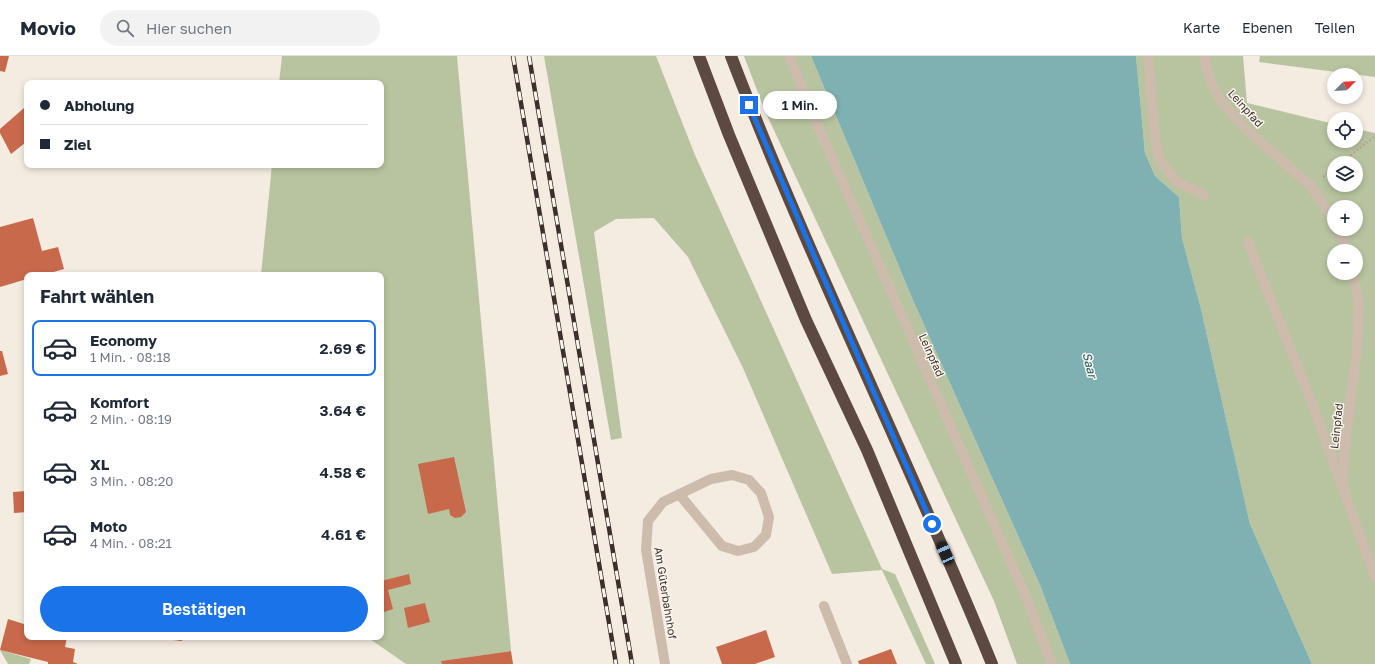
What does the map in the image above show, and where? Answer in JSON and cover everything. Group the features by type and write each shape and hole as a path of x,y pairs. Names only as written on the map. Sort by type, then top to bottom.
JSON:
{"highway":[{"path":"698,56 729,135 806,320 867,450 956,664"},
{"path":"731,56 754,117 800,225 992,664"}],"lane":[{"name":"Leinpfad","path":"789,56 814,117 1024,592 1052,664"},
{"path":"1148,56 1155,138 1160,161 1177,182 1204,195"},
{"name":"Leinpfad","path":"1204,56 1211,83 1222,102 1245,128 1311,186 1327,210"},
{"path":"1248,242 1310,398 1343,488"},
{"name":"Leinpfad","path":"1354,280 1359,304 1356,352 1345,444 1343,488 1375,576"},
{"name":"Am Güterbahnhof","path":"665,664 646,550 648,521 662,502 712,479 732,475 749,480 762,493 769,517 766,535 754,546 738,551 722,546 680,494"},
{"path":"824,606 847,664"}],"path":[{"path":"1350,156 1375,136"}],"green space":[{"path":"282,56 457,56 511,651 442,661 442,664 406,664 371,640 384,640 384,272 261,272 272,168 384,168 384,80 279,80"},
{"path":"544,56 656,56 695,155 882,569 895,574 935,664 926,664 882,570 832,574 743,368 688,257 654,218 616,219 594,232 622,438 611,440"},
{"path":"744,56 811,56 912,298 1040,585 1070,664 1017,664 994,601 765,111"},
{"path":"1136,56 1243,56 1247,103 1327,122 1327,148 1363,148 1363,130 1375,133 1375,664 1312,664 1250,524 1201,309 1182,238 1179,197 1155,176 1145,153"},
{"path":"1260,56 1375,56 1375,77 1363,75 1363,68 1327,68 1327,71 1259,62"},
{"path":"0,650 31,659 29,664 8,664"}],"water":[{"name":"Saar","path":"811,56 1136,56 1145,153 1155,176 1179,197 1182,238 1201,309 1250,524 1312,664 1070,664 1040,585 912,298"}],"building":[{"path":"0,56 9,56 5,72 0,71"},
{"path":"24,108 24,144 11,154 0,133 0,129"},
{"path":"33,218 42,251 58,247 64,269 54,272 24,272 24,280 0,287 0,227"},
{"path":"0,351 2,351 8,374 0,376"},
{"path":"454,457 466,512 461,517 455,518 450,515 449,509 428,514 418,464"},
{"path":"24,491 24,512 14,513 13,492"},
{"path":"409,574 411,584 388,590 393,609 384,612 384,580"},
{"path":"425,603 430,622 408,628 404,608"},
{"path":"8,619 24,624 24,640 66,640 65,647 75,649 73,662 78,664 48,664 48,662 0,650"},
{"path":"766,630 775,657 755,664 722,664 716,647"},
{"path":"891,649 897,664 859,664 858,661"},
{"path":"511,651 513,664 442,664 441,661"}],"railway":[{"path":"513,56 616,664"},
{"path":"529,56 632,664"}],"route":[{"path":"749,105 932,524"}]}
